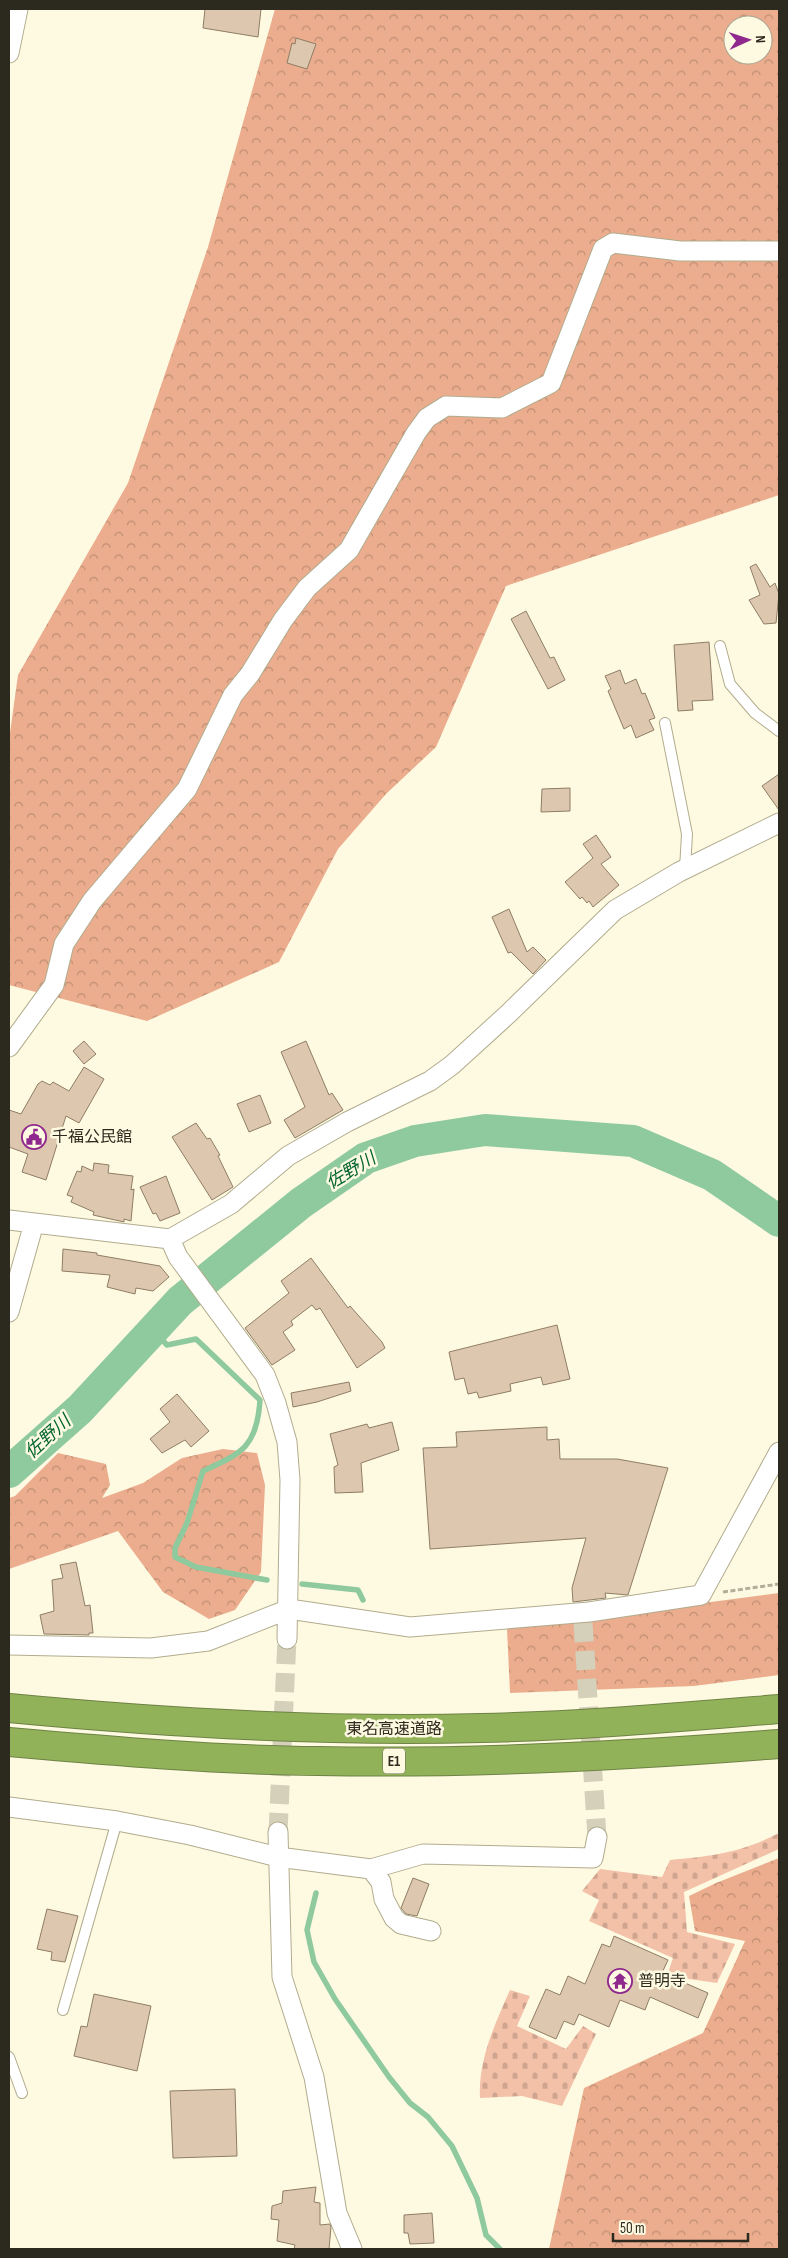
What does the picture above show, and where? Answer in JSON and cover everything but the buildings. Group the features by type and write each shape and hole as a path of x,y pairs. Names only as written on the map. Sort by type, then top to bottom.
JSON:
{"highway":[{"name":"東名高速道路","path":"9,1708 124,1720 313,1729 482,1728 630,1721 779,1709"},
{"name":"東名高速道路","path":"9,1742 159,1755 318,1762 511,1759 666,1753 779,1744"}],"street":[{"path":"9,53 18,9"},
{"path":"9,1047 54,985 64,944 92,901 187,789 233,695 250,674 283,620 307,588 349,550 416,433 427,418 446,406 502,408 551,383 603,249 613,243 680,251 779,251"},
{"path":"9,1220 170,1239 231,1204 288,1156 347,1122 430,1081 452,1065 508,1014 615,910 685,869 779,823"},
{"path":"9,1312 34,1223"},
{"path":"170,1239 178,1257 265,1375 276,1403 287,1442 290,1480 287,1639"},
{"path":"9,1645 152,1648 170,1646 208,1641 289,1609 410,1627 586,1617 701,1595 779,1452"},
{"path":"9,1807 118,1821 190,1835 278,1857 371,1869 423,1854 594,1858 597,1837"},
{"path":"278,1832 282,1977 314,2077 336,2213 352,2249"},
{"path":"371,1869 381,1882 384,1899 394,1918 401,1924 431,1931"}],"lane":[{"path":"720,646 730,684 755,713 779,731"},
{"path":"665,723 687,834 685,869"},
{"path":"63,2010 118,1821"},
{"path":"9,2056 22,2093"}],"path":[{"path":"701,1595 779,1584"}],"green space":[{"path":"275,9 779,9 779,495 506,586 436,747 386,794 338,849 279,962 147,1021 9,985 9,740 18,675 128,483 208,247"},
{"path":"223,1449 257,1453 265,1485 261,1572 235,1610 209,1619 163,1592 118,1531 9,1569 9,1498 15,1496 58,1453 106,1464 110,1485 102,1498 143,1483 182,1458"},
{"path":"779,1593 779,1675 694,1686 510,1693 507,1629"},
{"path":"779,1833 779,1849 684,1892 687,1932 735,1944 717,1983 682,1978 677,1983 666,1978 673,1958 589,1921 599,1900 582,1891 600,1869 662,1877 670,1860 699,1857 739,1849"},
{"path":"779,1858 779,2249 549,2249 584,2088 703,2033 745,1941 695,1931 689,1896"},
{"path":"510,1990 530,1996 517,2026 566,2049 583,2026 596,2034 562,2106 522,2096 480,2098 480,2084 485,2056 493,2029"}],"waterway":[{"name":"佐野川","path":"9,1472 80,1409 180,1301 301,1203 366,1158 415,1141 485,1130 633,1141 712,1175 779,1221"},
{"path":"153,1330 167,1345 196,1339 260,1400 255,1428 245,1446 228,1459 203,1471 187,1523 175,1548 175,1557 196,1567 267,1580"},
{"path":"302,1584 358,1590 363,1600"},
{"path":"316,1893 307,1930 314,1962 335,1999 389,2077 410,2103 428,2117 452,2146 477,2198 486,2235 500,2249"}],"tunnel":[{"path":"583,1623 597,1837"},
{"path":"278,1832 287,1639"}],"place":[{"name":"千福公民館","path":"34,1137"},
{"name":"普明寺","path":"620,1981"}]}
